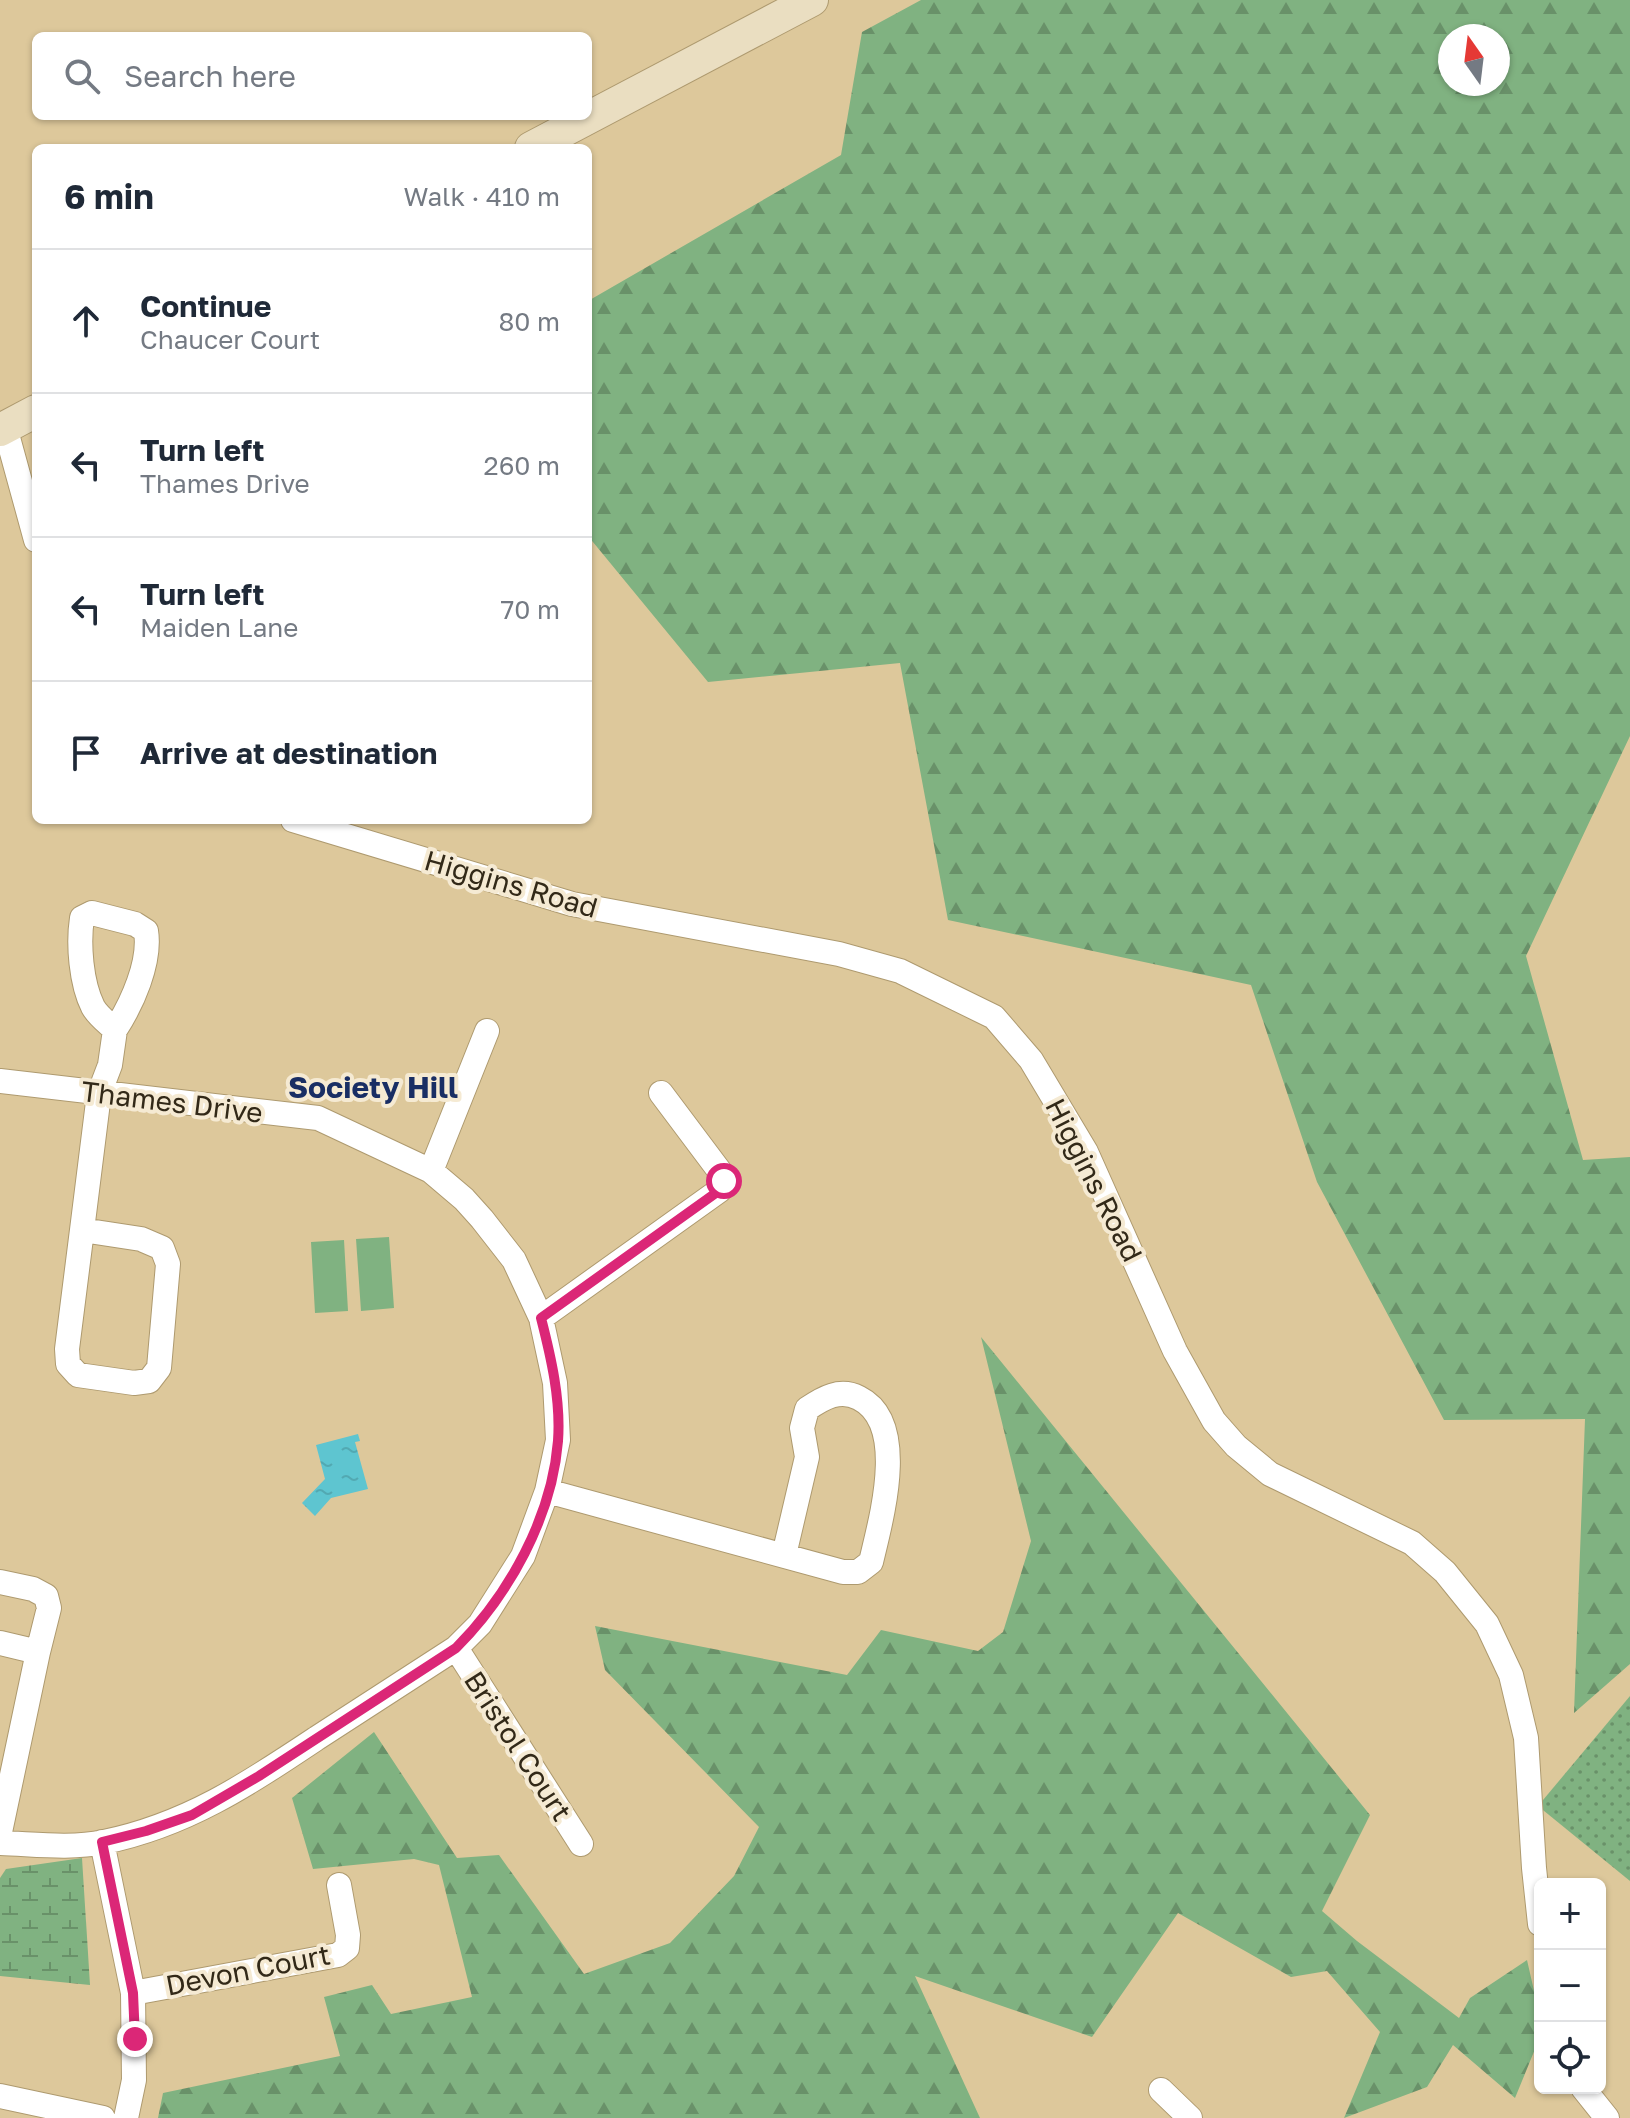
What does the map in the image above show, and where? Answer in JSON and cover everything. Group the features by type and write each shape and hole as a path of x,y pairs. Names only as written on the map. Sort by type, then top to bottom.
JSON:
{"main road":[{"path":"592,116 812,0"},
{"path":"539,144 584,120"},
{"path":"2,428 32,413"}],"street":[{"path":"2,428 32,527"},
{"name":"Higgins Road","path":"306,824 572,904 839,954 900,971 994,1017 1031,1060 1086,1152 1175,1351 1214,1421 1236,1446 1270,1474 1412,1543 1445,1572 1487,1624 1511,1675 1526,1738 1535,1878"},
{"path":"82,1230 141,1239 162,1248 168,1264 159,1368 149,1381 134,1383 78,1375 68,1364 67,1349 99,1094 110,1065 115,1030"},
{"path":"431,1171 487,1031"},
{"name":"Thames Drive","path":"0,1081 318,1118 431,1171 464,1199 514,1260 541,1318 555,1383 558,1440 547,1491 523,1556 480,1624 456,1648 259,1776 192,1815 102,1842 63,1845 0,1843"},
{"path":"541,1318 720,1190 724,1181 721,1173 661,1093"},
{"path":"547,1491 843,1572 858,1572 871,1562 889,1481 882,1425 874,1405 852,1394 827,1396 807,1409 802,1428 807,1457 784,1555"},
{"path":"0,1582 33,1589 46,1596 49,1608 0,1832"},
{"path":"0,1643 38,1652"},
{"name":"Bristol Court","path":"456,1648 581,1844"},
{"path":"102,1842 133,1993 134,2080 126,2118"},
{"name":"Devon Court","path":"133,1993 338,1955 347,1948 348,1935 339,1885"},
{"path":"1161,2090 1190,2118"},
{"path":"1587,2094 1603,2117"},
{"path":"0,2096 103,2118"}],"green space":[{"path":"921,0 1630,0 1630,736 1526,956 1583,1160 1630,1157 1630,1664 1574,1713 1585,1419 1444,1420 1317,1182 1251,985 948,920 900,663 708,682 592,541 592,299 841,155 862,32"},
{"path":"389,1237 394,1308 361,1311 356,1239"},
{"path":"344,1240 348,1311 315,1313 311,1242"},
{"path":"981,1337 1370,1815 1322,1911 1459,2018 1470,1998 1527,1960 1534,1991 1534,2052 1515,2098 1453,2045 1427,2087 1344,2118 1380,2032 1327,1971 1291,1977 1178,1913 1092,2037 915,1976 980,2118 158,2118 163,2093 340,2056 324,1997 372,1985 391,2014 472,1997 439,1865 414,1859 313,1869 292,1798 374,1732 457,1858 499,1855 584,1974 670,1943 734,1876 759,1827 605,1670 595,1626 847,1675 881,1630 978,1651 1003,1632 1031,1541"},
{"path":"1630,1696 1630,1881 1538,1806"},
{"path":"82,1858 90,1985 0,1976 0,1878 6,1869"}],"water":[{"path":"358,1434 360,1441 355,1442 368,1489 331,1498 315,1516 302,1503 325,1479 316,1445"}],"district":[{"name":"Society Hill","path":"373,1088"}],"route":[{"path":"135,2039 133,1993 102,1842 192,1815 259,1776 456,1648 480,1624 523,1556 537,1523 558,1440 555,1383 541,1318 720,1190 724,1181"}]}
